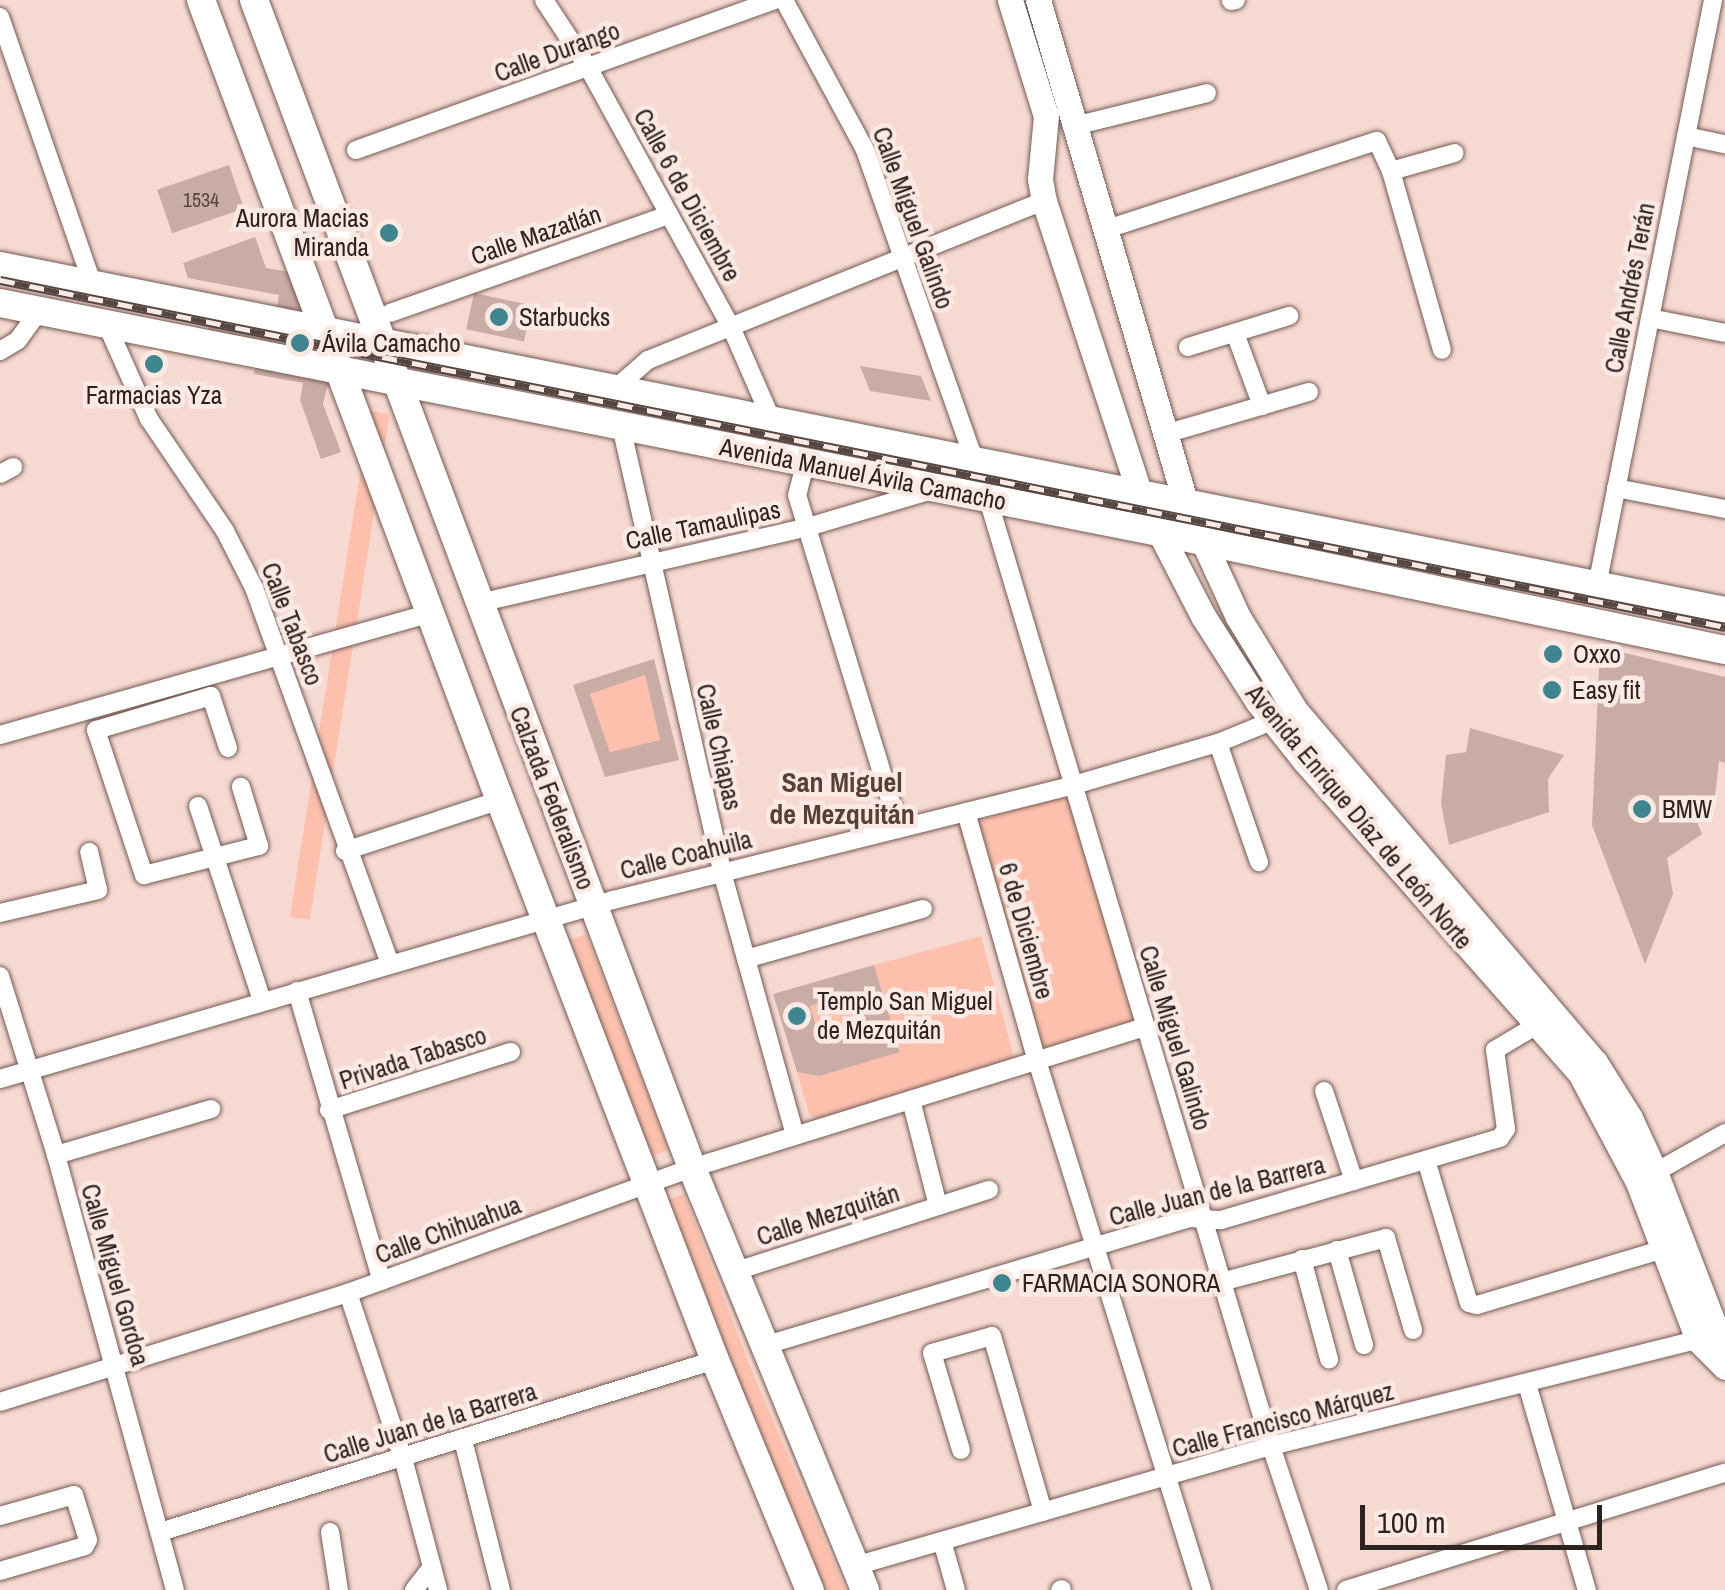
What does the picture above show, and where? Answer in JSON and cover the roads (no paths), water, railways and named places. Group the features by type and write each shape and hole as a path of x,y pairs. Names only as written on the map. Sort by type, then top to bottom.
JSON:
{"main road":[{"name":"Calzada Federalismo","path":"202,0 500,800 716,1360 810,1590"},
{"name":"Calzada Federalismo","path":"254,0 692,1168 860,1578"},
{"name":"Avenida Enrique Díaz de León Norte","path":"1010,0 1046,116 1040,178 1044,201 1140,494 1203,616 1580,1074 1647,1177 1672,1246 1716,1337 1725,1367"},
{"name":"Avenida Enrique Díaz de León Norte","path":"1038,0 1186,504 1285,716"},
{"name":"Avenida Manuel Ávila Camacho","path":"8,268 1725,611"},
{"path":"3,303 8,268"},
{"name":"Avenida Manuel Ávila Camacho","path":"3,303 1160,532 1725,650"},
{"path":"734,448 738,414"}],"street":[{"name":"Calle 6 de Diciembre","path":"544,0 588,67 731,327 772,421"},
{"name":"Calle Durango","path":"356,150 774,0"},
{"name":"Calle Miguel Galindo","path":"784,0 865,150 975,462"},
{"name":"Calle Andrés Terán","path":"1596,586 1712,0"},
{"path":"0,16 93,285"},
{"path":"1074,126 1208,94"},
{"path":"1686,136 1725,144"},
{"path":"1104,230 1372,140 1382,146 1391,171 1442,350"},
{"path":"1391,171 1455,153"},
{"path":"616,387 648,360 1044,201"},
{"name":"Calle Mazatlán","path":"390,313 670,215"},
{"path":"0,351 18,340 39,311"},
{"path":"1188,347 1289,316"},
{"path":"1650,318 1725,332"},
{"name":"Calle Tabasco","path":"106,323 150,419 238,555 280,655 346,851 390,964"},
{"path":"1235,333 1262,406"},
{"path":"1164,434 1308,392"},
{"name":"Calle Chiapas","path":"621,426 722,872 795,1135"},
{"path":"805,464 797,495 900,828"},
{"path":"1616,488 1725,510"},
{"name":"Calle Tamaulipas","path":"479,603 808,528 937,489"},
{"name":"Calle Miguel Galindo","path":"988,499 1271,1446 1319,1590"},
{"path":"0,735 431,613"},
{"path":"228,748 211,696 96,730 144,875 259,846 241,787"},
{"name":"Calle Coahuila","path":"0,1079 593,906 1074,785 1218,742 1285,716"},
{"path":"1218,742 1259,862"},
{"path":"346,851 500,800"},
{"path":"198,806 262,1002"},
{"name":"6 de Diciembre","path":"966,812 1038,1064"},
{"path":"0,913 98,890 89,852"},
{"path":"746,959 923,908"},
{"name":"Calle Miguel Gordoa","path":"0,976 56,1155 175,1590"},
{"path":"297,991 382,1281"},
{"name":"Calle Chihuahua","path":"0,1402 382,1281 692,1168 1038,1064 1146,1027"},
{"name":"Calle Juan de la Barrera","path":"762,1346 1190,1218 1220,1220 1504,1136 1495,1050 1528,1030"},
{"name":"Privada Tabasco","path":"330,1110 511,1052"},
{"path":"1038,1064 1202,1590"},
{"path":"1324,1091 1354,1180"},
{"path":"910,1100 938,1206"},
{"path":"56,1155 211,1110"},
{"path":"1647,1177 1725,1133"},
{"path":"1426,1160 1469,1302 1476,1305 1672,1246"},
{"name":"Calle Mezquitán","path":"733,1272 990,1190"},
{"path":"1222,1282 1386,1238 1413,1330"},
{"path":"1337,1250 1364,1345"},
{"path":"1302,1259 1329,1358"},
{"path":"348,1292 403,1458 438,1590"},
{"path":"961,1450 932,1353 992,1336 1043,1512"},
{"name":"Calle Francisco Márquez","path":"860,1578 942,1542 1271,1446 1716,1337"},
{"name":"Calle Juan de la Barrera","path":"160,1532 716,1360"},
{"path":"1527,1384 1587,1590"},
{"path":"463,1440 501,1590"},
{"path":"1346,1590 1725,1473"},
{"path":"0,1516 74,1495 88,1544 0,1571"},
{"path":"330,1532 339,1590"},
{"path":"942,1542 956,1590"},
{"path":"414,1590 432,1567"}],"railway":[{"path":"0,280 1725,627"}],"place":[{"name":"Aurora Macias Miranda","path":"389,233"},
{"name":"Starbucks","path":"499,317"},
{"name":"Ávila Camacho","path":"300,343"},
{"name":"Farmacias Yza","path":"154,364"},
{"name":"Oxxo","path":"1553,654"},
{"name":"Easy fit","path":"1552,690"},
{"name":"BMW","path":"1642,809"},
{"name":"Templo San Miguel de Mezquitán","path":"797,1016"},
{"name":"FARMACIA SONORA","path":"1002,1283"}],"district":[{"name":"San Miguel de Mezquitán","path":"842,798"}]}
